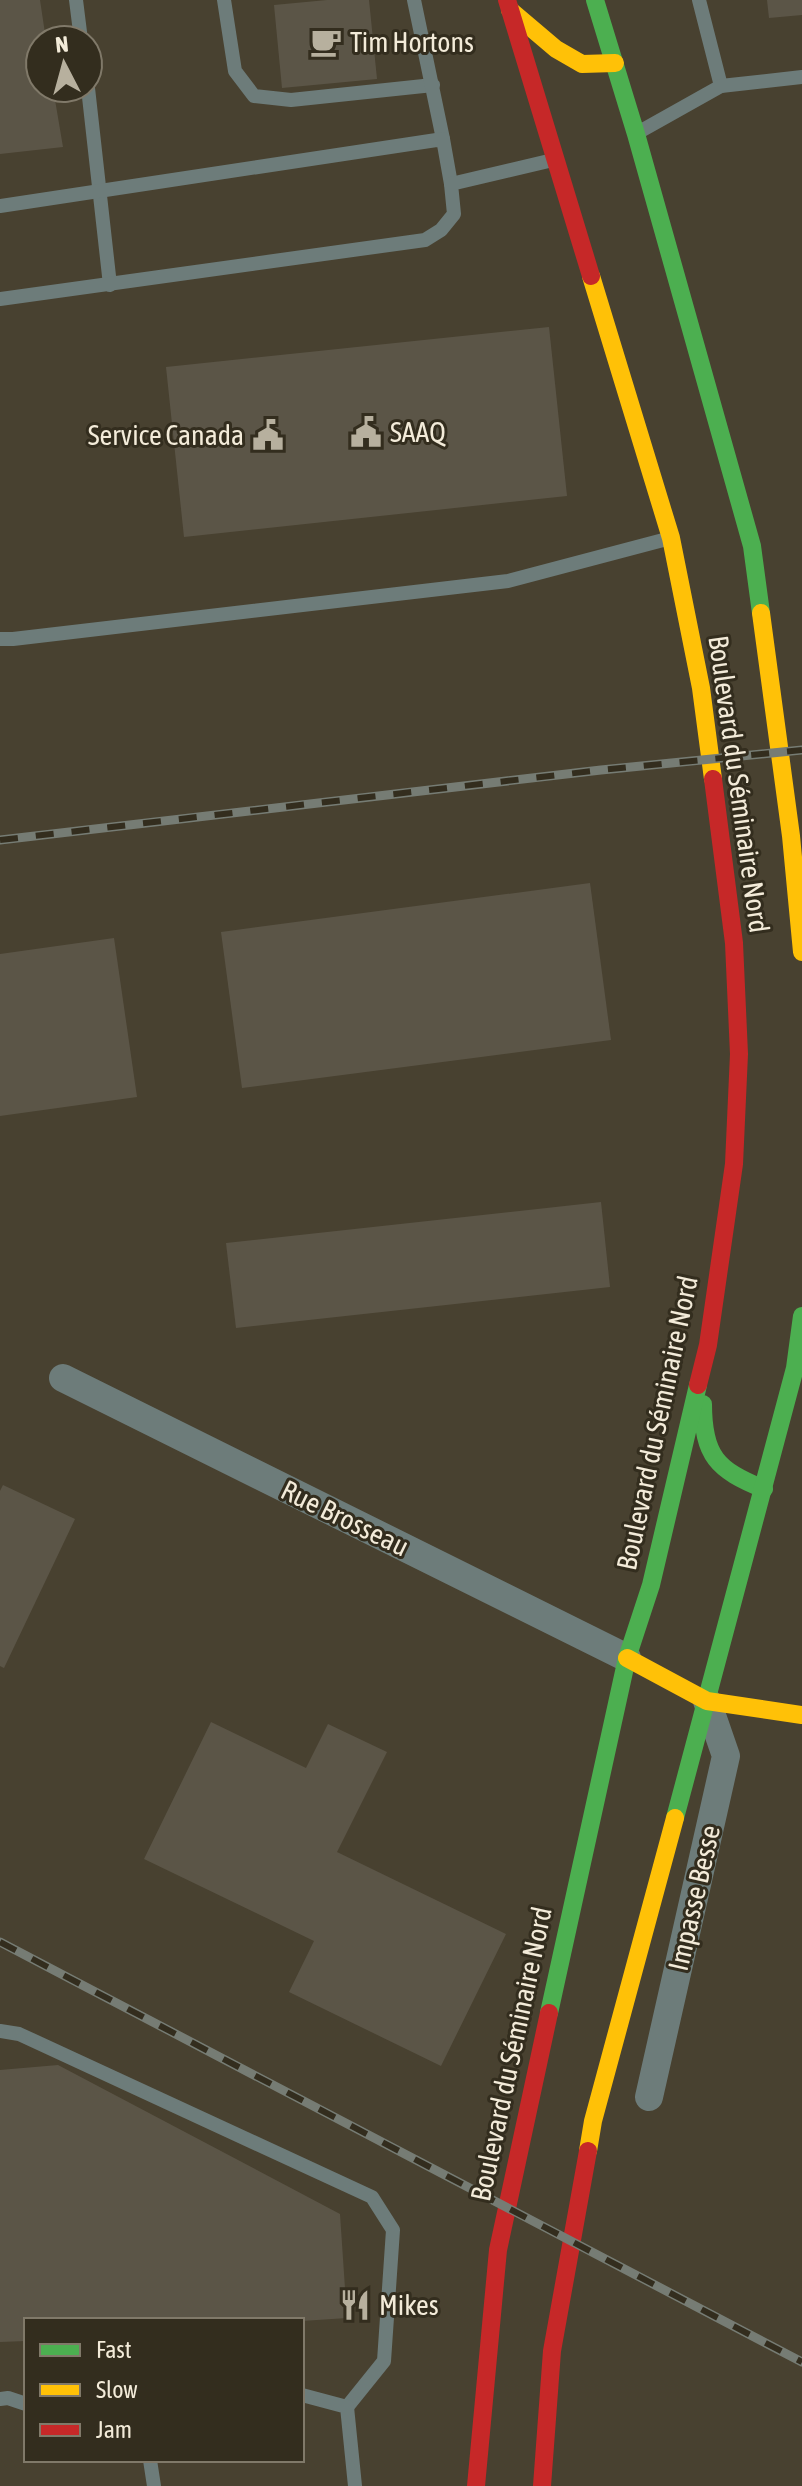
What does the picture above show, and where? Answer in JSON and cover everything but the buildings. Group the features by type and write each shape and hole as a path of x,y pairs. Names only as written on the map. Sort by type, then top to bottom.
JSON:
{"main road":[{"name":"Boulevard du Séminaire Nord","path":"595,0 752,546 796,836 802,952"},
{"name":"Boulevard du Séminaire Nord","path":"476,2486 498,2250 627,1658 651,1585 708,1345 734,1164 739,1054 734,943 704,717 671,538 508,5"},
{"path":"508,5 556,49 582,64 615,63"},
{"path":"542,2486 552,2351 593,2121 764,1489 795,1368 802,1316"},
{"path":"708,1345 703,1410 709,1454 730,1476 764,1489"},
{"path":"627,1658 707,1701 802,1715"}],"street":[{"name":"Rue Brosseau","path":"63,1378 627,1658"},
{"name":"Impasse Besse","path":"649,2097 726,1756 707,1701"}],"lane":[{"path":"76,0 79,24"},
{"path":"224,0 235,71 254,96 291,100 433,85"},
{"path":"0,299 425,240 441,230 454,214 451,184 414,0"},
{"path":"699,0 721,86"},
{"path":"636,134 721,86 802,77"},
{"path":"90,104 110,285"},
{"path":"0,206 443,139"},
{"path":"451,184 556,160"},
{"path":"0,639 508,581 671,538"},
{"path":"0,2031 19,2034 372,2197 393,2230 384,2361 347,2407 355,2486"},
{"path":"304,2396 347,2407"},
{"path":"0,2399 8,2398 24,2403"},
{"path":"150,2462 154,2486"}],"railway":[{"path":"0,840 601,770 802,750"},
{"path":"0,1942 802,2362"}],"traffic: fast":[{"path":"595,0 752,546 761,613"},
{"path":"675,1818 795,1368 802,1316"},
{"path":"549,2013 627,1658 651,1585 698,1385"},
{"path":"703,1404 706,1437 716,1459 735,1475 764,1489"}],"traffic: slow":[{"path":"510,10 556,49 582,64 615,63"},
{"path":"591,276 671,538 701,688 713,779"},
{"path":"761,613 791,836 802,952"},
{"path":"627,1658 707,1701 802,1715"},
{"path":"588,2151 593,2121 675,1818"}],"traffic: jam":[{"path":"507,0 591,276"},
{"path":"698,1385 708,1345 734,1164 739,1054 734,943 713,779"},
{"path":"476,2486 498,2250 549,2013"},
{"path":"542,2486 552,2351 588,2151"}],"place":[{"name":"Tim Hortons","path":"326,42"},
{"name":"SAAQ","path":"366,432"},
{"name":"Service Canada","path":"268,435"},
{"name":"Mikes","path":"355,2305"}]}
